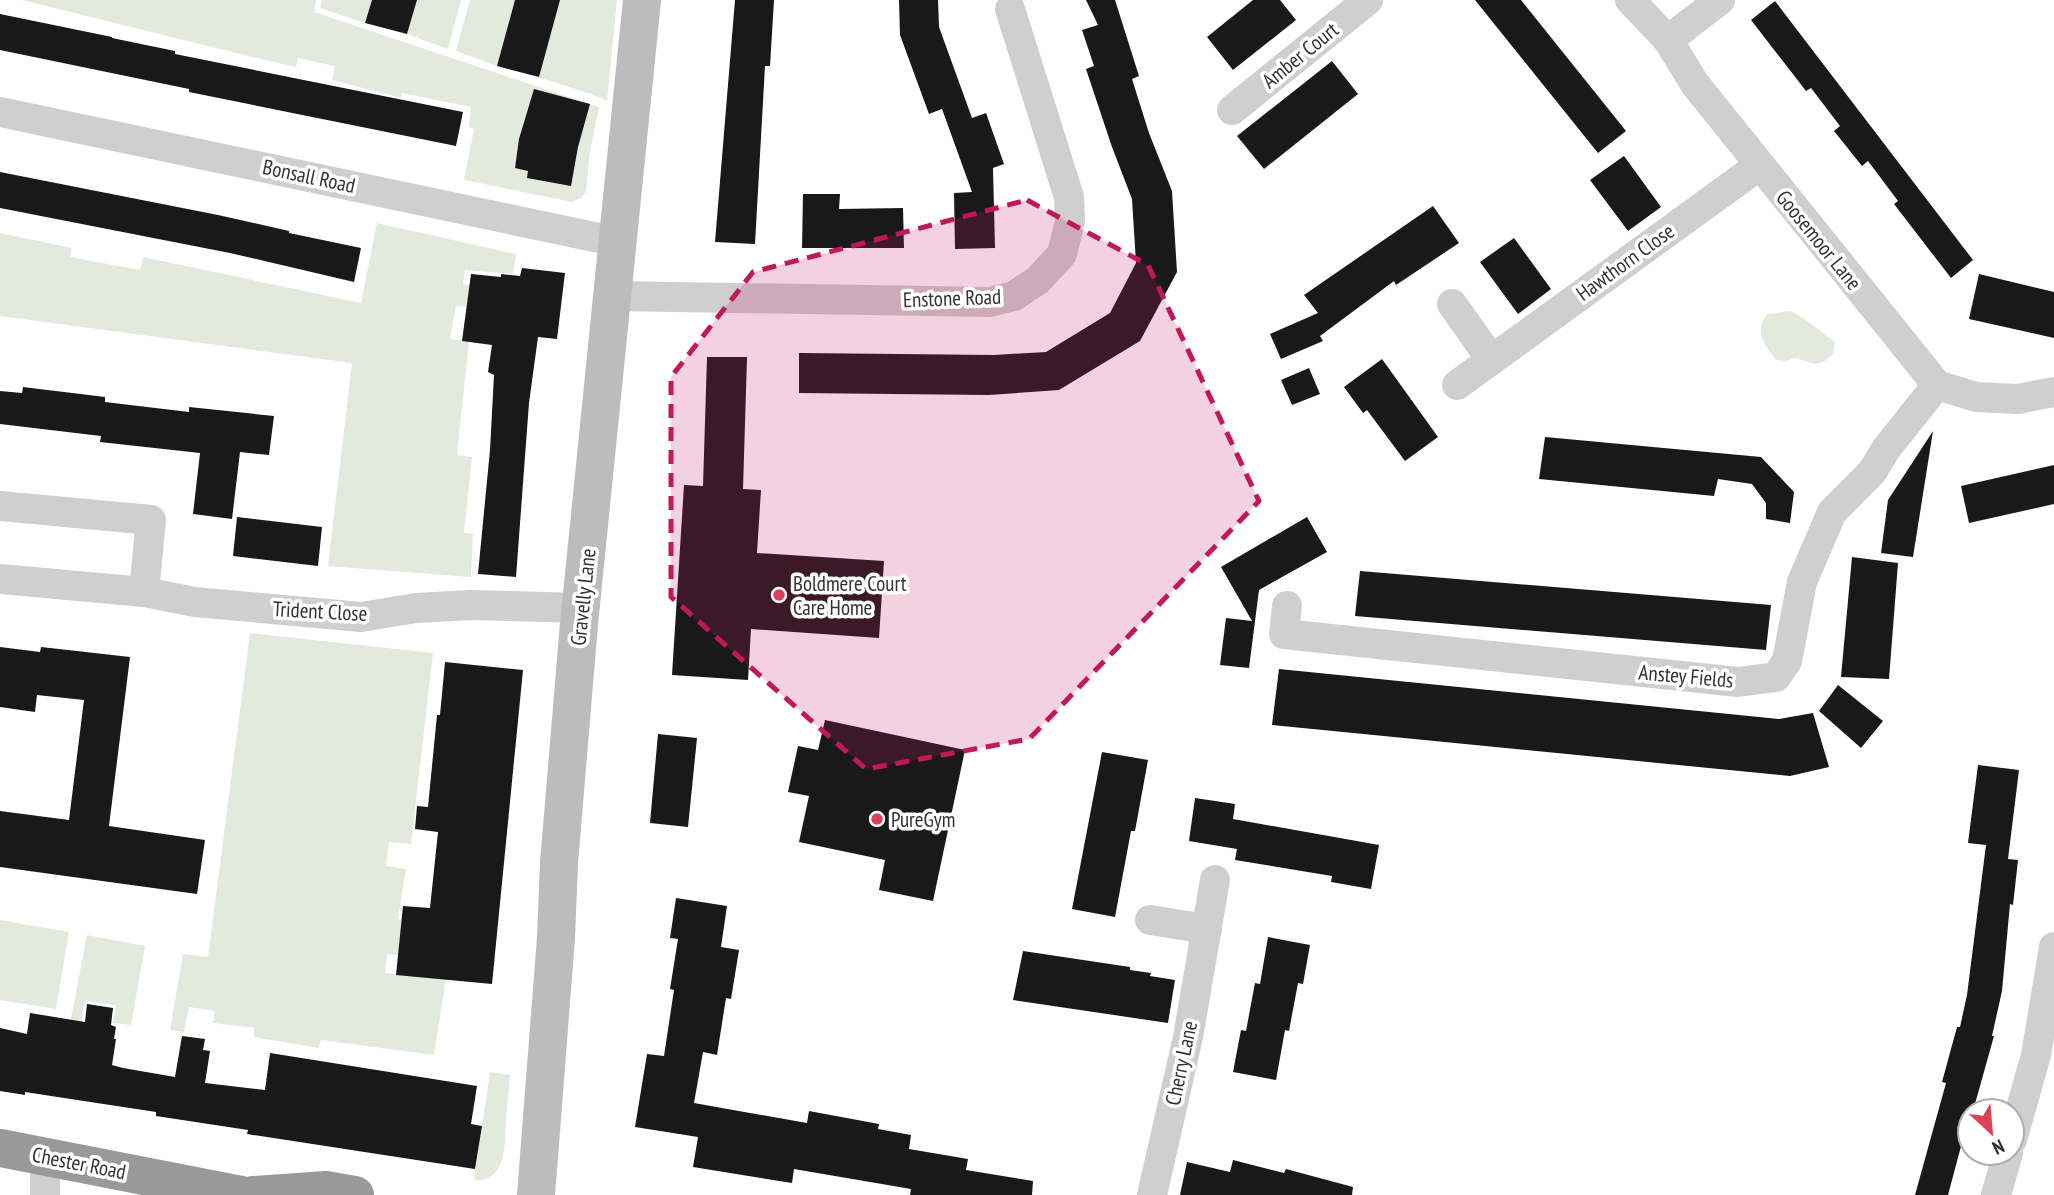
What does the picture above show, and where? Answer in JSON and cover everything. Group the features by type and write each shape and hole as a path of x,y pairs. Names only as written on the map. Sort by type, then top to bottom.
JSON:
{"highway":[{"name":"Chester Road","path":"0,1148 241,1195"},
{"path":"253,1195 326,1190 355,1195"}],"main road":[{"name":"Gravelly Lane","path":"536,1195 556,938 559,863 642,0"}],"street":[{"name":"Amber Court","path":"1231,110 1368,0"},
{"name":"Goosemoor Lane","path":"1630,0 1668,40 1695,84 1937,385"},
{"path":"1668,40 1720,0"},
{"name":"Enstone Road","path":"613,296 990,302 1014,296 1038,280 1062,254 1070,221 1069,197 1010,9"},
{"name":"Bonsall Road","path":"0,112 618,242"},
{"name":"Hawthorn Close","path":"1457,386 1760,165"},
{"path":"1452,304 1491,359"},
{"path":"1937,385 1976,397 2018,399 2054,392"},
{"name":"Anstey Fields","path":"1287,606 1284,634 1738,682 1776,677 1787,661 1802,582 1832,512 1872,472 1886,449 1937,385"},
{"path":"0,506 151,520 144,592"},
{"name":"Trident Close","path":"0,579 144,592 195,602 361,617 416,608 471,605 582,608"},
{"name":"Cherry Lane","path":"1152,1195 1188,1037 1215,880"},
{"path":"1150,920 1207,929"},
{"path":"2024,1097 2036,1055 2054,947"},
{"path":"45,1157 45,1195"},
{"path":"1996,1195 2004,1167"}],"highlighted area":[{"path":"1027,200 1148,265 1259,501 1029,739 866,769 671,597 671,377 753,272"}],"shaded area":[{"path":"22,0 316,0 314,12 599,107 590,151 586,192 572,202 464,180 474,129 469,127 471,107 402,93 401,98 332,80 335,66 298,58 296,67"},
{"path":"322,0 372,0 365,23 320,8"},
{"path":"417,0 461,0 448,49 407,34"},
{"path":"470,0 515,0 497,66 456,51"},
{"path":"560,0 617,0 607,101 538,77"},
{"path":"377,223 516,254 513,274 465,270 463,284 482,287 478,308 456,306 450,339 469,342 457,455 472,457 464,533 473,534 471,577 328,566 352,363 0,316 0,233 72,248 70,257 140,270 143,257 361,303"},
{"path":"1790,311 1835,342 1833,354 1825,361 1815,364 1794,358 1776,360 1768,349 1761,333 1767,314"},
{"path":"250,633 433,653 411,844 389,842 386,866 406,869 398,919 419,921 447,959 387,954 385,973 446,979 434,1055 321,1040 319,1048 254,1037 254,1028 213,1023 215,1011 189,1007 184,1032 170,1030 183,954 208,957"},
{"path":"0,920 69,932 56,1009 0,1000"},
{"path":"87,935 145,946 131,1025 113,1023 116,1005 85,1001 77,1045 66,1044"},
{"path":"490,1072 510,1075 504,1150 502,1160 493,1175 474,1180"}],"building":[{"path":"372,0 417,0 407,34 365,23"},
{"path":"515,0 560,0 539,77 497,66"},
{"path":"735,0 774,0 770,66 765,66 755,244 715,242"},
{"path":"899,0 938,0 939,27 972,118 986,113 1004,164 993,168 995,248 955,249 954,193 972,192 942,109 929,114 900,35"},
{"path":"1086,0 1115,0 1139,76 1132,79 1149,133 1172,191 1177,272 1140,341 1059,390 989,395 799,393 799,353 994,355 1046,352 1110,313 1136,263 1132,199 1086,69 1094,66 1082,30 1098,25"},
{"path":"1253,0 1280,0 1296,20 1233,70 1207,37"},
{"path":"1475,0 1521,0 1626,131 1598,153"},
{"path":"1775,1 1973,260 1951,278 1894,204 1898,201 1868,161 1862,166 1834,131 1840,126 1811,88 1806,91 1751,20"},
{"path":"0,14 175,51 175,54 463,112 456,146 189,92 189,89 0,50"},
{"path":"1332,61 1358,94 1264,169 1237,136"},
{"path":"534,89 590,104 571,186 527,178 528,171 515,168 519,139"},
{"path":"1624,156 1661,207 1628,231 1590,180"},
{"path":"0,172 218,215 361,248 354,282 230,253 0,208"},
{"path":"803,194 840,194 839,209 903,208 904,248 802,248"},
{"path":"1433,206 1459,243 1396,285 1394,281 1320,336 1323,341 1281,359 1270,334 1318,313 1304,295"},
{"path":"1514,238 1551,289 1518,314 1480,262"},
{"path":"522,268 565,273 557,339 538,337 529,403 516,577 478,574 494,375 488,372 492,345 462,341 471,274 520,276"},
{"path":"1979,274 2054,292 2054,338 1969,319"},
{"name":"Boldmere Court Care Home","path":"707,357 747,357 743,489 761,490 757,553 884,561 879,638 751,629 748,680 672,675 684,485 703,486"},
{"path":"1382,359 1438,437 1405,461 1367,410 1363,413 1344,387"},
{"path":"1309,368 1320,394 1292,405 1281,380"},
{"path":"23,387 105,397 105,402 189,412 189,407 274,416 269,455 240,452 232,519 193,514 200,453 100,442 101,436 0,424 0,391 22,393"},
{"path":"1933,431 1913,557 1881,553 1888,500"},
{"path":"1545,437 1761,457 1794,492 1790,523 1766,519 1766,503 1752,484 1718,479 1714,496 1539,479"},
{"path":"2054,465 2054,504 1969,523 1961,486"},
{"path":"237,517 322,527 318,566 233,556"},
{"path":"1307,517 1327,552 1259,590 1249,668 1220,665 1226,618 1252,621 1221,567"},
{"path":"1852,557 1898,563 1889,679 1841,677"},
{"path":"1360,571 1771,605 1766,650 1355,616"},
{"path":"0,647 40,652 41,647 130,657 109,826 205,840 197,894 0,867 0,811 69,820 84,700 37,695 35,712 0,707"},
{"path":"445,662 523,670 492,984 396,975 403,906 430,908 438,832 415,829 417,806 428,807"},
{"path":"1279,669 1779,719 1813,713 1829,767 1790,776 1272,725"},
{"path":"1838,685 1883,721 1861,748 1819,711"},
{"name":"PureGym","path":"825,720 965,750 933,901 879,890 885,860 799,842 809,796 788,792 798,746 818,750"},
{"path":"658,734 697,738 688,827 650,823"},
{"path":"1102,752 1148,760 1115,917 1072,909"},
{"path":"1978,765 2019,770 2008,859 2018,860 1994,1036 1977,1097 1956,1097 1956,1165 1948,1195 1915,1195 1946,1083 1942,1082 1957,1027 1960,1027 1967,995 1986,845 1968,843"},
{"path":"1195,798 1235,804 1233,819 1379,845 1371,889 1331,882 1332,876 1235,860 1237,849 1189,841"},
{"path":"676,898 727,906 721,947 739,950 731,999 726,998 717,1055 703,1052 694,1103 807,1123 809,1111 879,1124 878,1129 911,1135 909,1149 968,1159 966,1170 1033,1181 1032,1195 910,1195 911,1189 794,1169 792,1183 693,1167 698,1137 635,1127 647,1054 664,1056 678,939 670,938"},
{"path":"1268,937 1310,945 1303,984 1298,983 1289,1031 1285,1030 1276,1080 1233,1072 1241,1030 1246,1031 1255,983 1260,984"},
{"path":"1023,951 1130,967 1130,970 1151,973 1150,976 1175,980 1168,1023 1013,1000"},
{"path":"87,1004 113,1008 111,1025 116,1027 116,1039 112,1065 123,1068 175,1077 182,1036 205,1039 203,1050 210,1051 205,1083 265,1090 270,1053 477,1086 471,1124 482,1126 475,1169 247,1134 248,1130 156,1116 156,1112 25,1092 25,1095 0,1091 0,1028 27,1034 30,1013 85,1022"},
{"path":"1233,1160 1284,1173 1286,1169 1353,1187 1352,1195 1180,1195 1187,1162 1230,1172"}],"place":[{"name":"Boldmere Court Care Home","path":"779,595"},
{"name":"PureGym","path":"877,819"}]}
